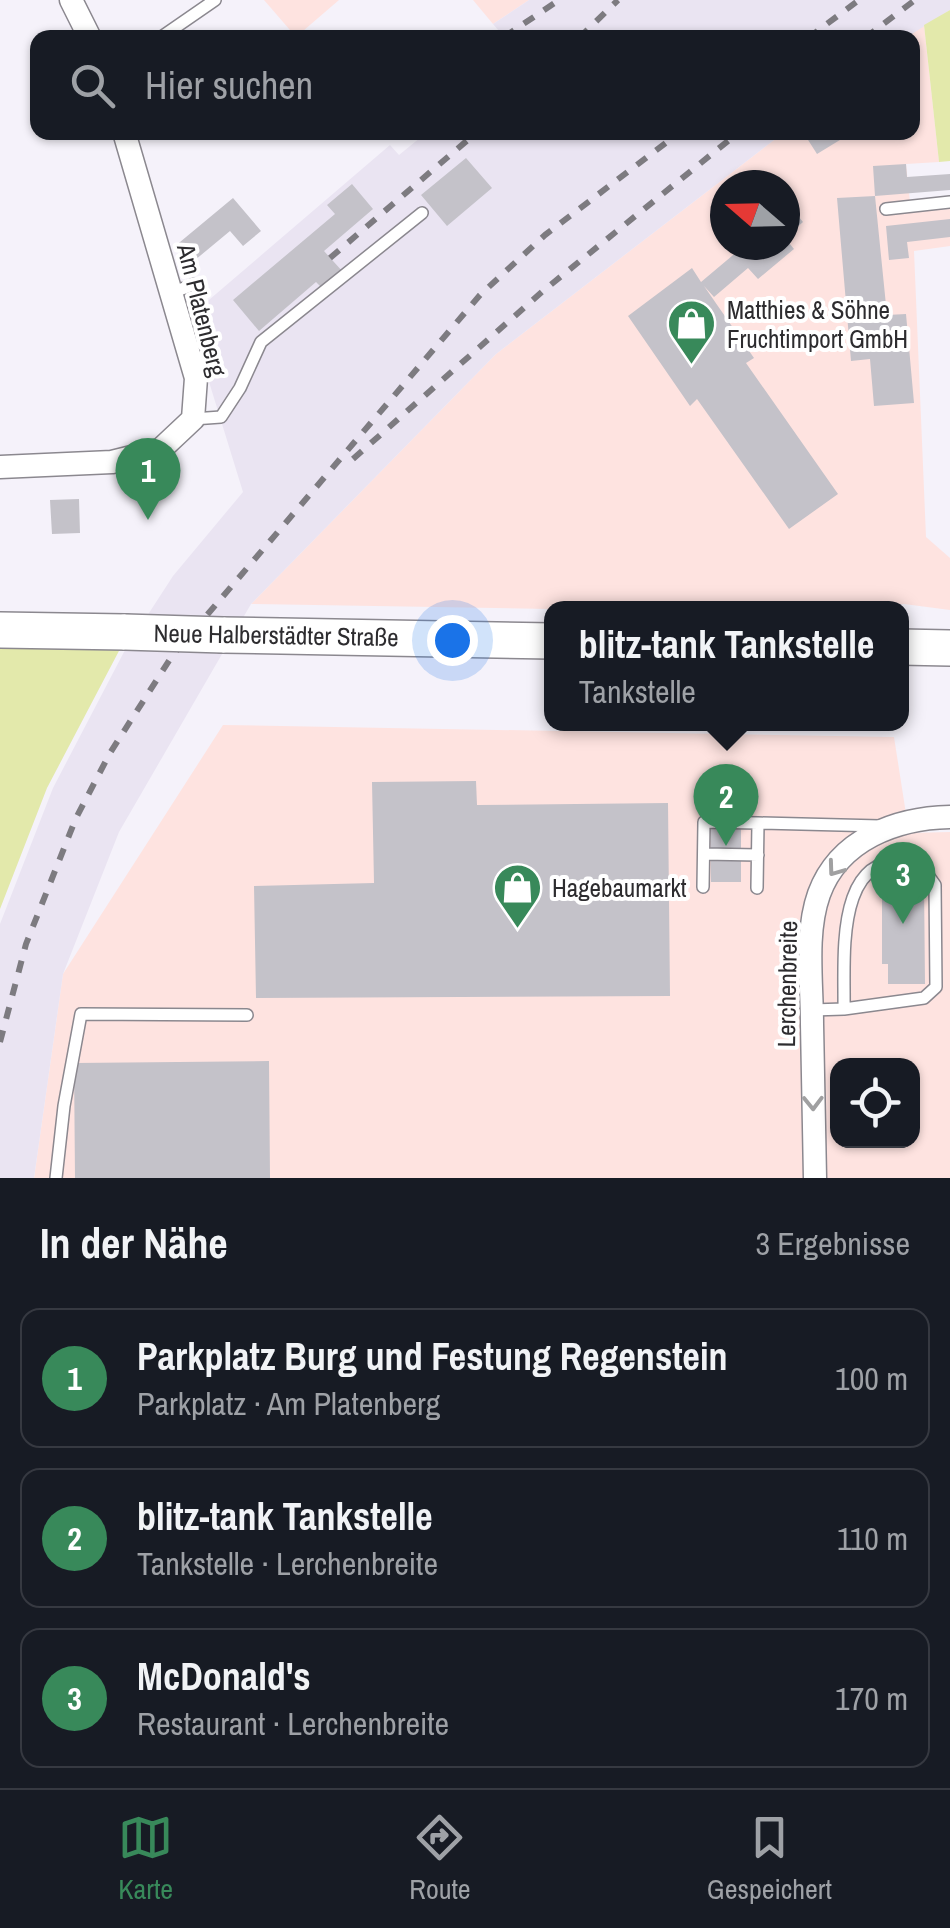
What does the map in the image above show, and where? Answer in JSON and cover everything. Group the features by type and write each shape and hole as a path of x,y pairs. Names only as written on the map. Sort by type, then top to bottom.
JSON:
{"main road":[{"name":"Neue Halberstädter Straße","path":"0,630 544,641"},
{"path":"909,648 948,651"}],"street":[{"path":"71,0 86,30"},
{"name":"Am Platenberg","path":"126,140 196,378 193,419"},
{"path":"0,468 112,462 160,450 193,419"},
{"name":"Lerchenbreite","path":"814,1178 812,942 820,892 852,848 889,826 920,818 950,817"}],"lane":[{"path":"171,30 214,0"},
{"path":"886,209 950,202"},
{"path":"193,419 221,417 240,388 261,342 422,213"},
{"path":"171,292 196,284"},
{"path":"703,887 704,822 889,826"},
{"path":"758,823 758,888"},
{"path":"704,854 758,855"},
{"path":"812,1019 844,1009 924,998 936,986 935,885 920,864 902,859 873,868 860,882 846,916 844,1009"},
{"path":"56,1178 81,1014 247,1015"}],"shaded area":[{"path":"264,0 339,0 304,30 290,30"},
{"path":"473,0 529,0 493,24"},
{"path":"529,0 950,0 950,10 918,30 498,30 493,24"},
{"path":"924,25 939,162 906,164 911,212 950,209 950,246 914,251 926,537 950,558 950,610 909,605 909,601 544,601 544,609 251,604 496,354 710,189 710,260 800,260 800,170 735,170 774,140 920,140 920,30 917,30"},
{"path":"417,140 774,140 735,170 710,170 710,189 496,354 251,604 119,832 63,974 34,1178 0,1178 0,924 53,788 125,650 173,576 243,492 189,317 390,145 399,155"},
{"path":"223,725 894,737 909,833 950,832 950,1178 34,1178 63,974"}],"green space":[{"path":"950,10 950,161 939,162 924,25"},
{"path":"0,646 120,649 47,788 0,909"}],"building":[{"path":"808,140 840,140 817,154"},
{"path":"466,158 492,188 447,226 421,195"},
{"path":"906,164 907,177 950,174 950,190 875,196 873,166"},
{"path":"352,184 373,209 324,251 343,272 323,289 316,282 259,331 233,300 335,214 327,205"},
{"path":"875,196 887,315 906,314 914,403 874,406 870,359 851,361 837,198"},
{"path":"233,198 261,231 243,246 230,231 189,265 174,247"},
{"path":"950,219 950,237 907,242 909,258 889,260 886,226"},
{"path":"727,260 781,260 758,279 748,268 714,297 704,286 754,358 746,363 838,494 789,529 697,399 690,406 628,316 692,268 701,282"},
{"path":"79,499 80,533 52,534 50,500"},
{"path":"476,781 477,805 668,803 670,996 256,998 254,886 374,883 372,782"},
{"path":"710,809 741,809 741,882 711,882"},
{"path":"882,883 924,883 925,984 888,984 888,964 882,964"},
{"path":"269,1061 270,1178 75,1178 74,1063"}],"railway":[{"path":"514,30 559,0"},
{"path":"587,30 618,0"},
{"path":"819,30 859,0"},
{"path":"876,30 915,0"},
{"path":"330,258 468,140"},
{"path":"0,1042 26,944 76,818 110,753 172,656 480,295 545,235 670,140"},
{"path":"353,459 543,291 729,140"}],"place":[{"name":"Matthies & Söhne Fruchtimport GmbH","path":"692,366"},
{"name":"Parkplatz Burg und Festung Regenstein","path":"148,520"},
{"name":"blitz-tank Tankstelle","path":"726,846"},
{"name":"McDonald's","path":"903,924"},
{"name":"Hagebaumarkt","path":"517,930"}]}
